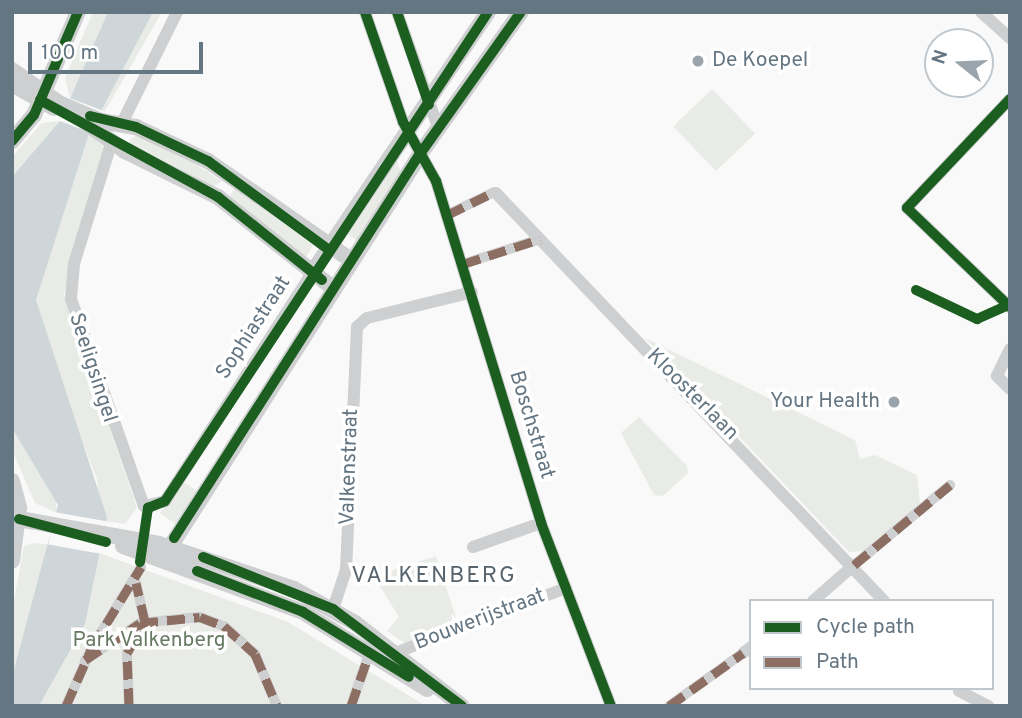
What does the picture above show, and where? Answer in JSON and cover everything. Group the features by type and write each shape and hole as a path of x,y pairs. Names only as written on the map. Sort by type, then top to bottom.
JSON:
{"street":[{"path":"12,141 43,95 78,12"},
{"path":"112,141 177,12"},
{"path":"365,12 406,129 429,141"},
{"path":"397,12 427,99 429,141"},
{"name":"Sophiastraat","path":"148,508 165,501 406,129 488,12"},
{"path":"170,547 429,141 522,12"},
{"path":"981,12 1010,38"},
{"path":"12,70 58,106 99,125 112,141 218,197 333,288"},
{"path":"12,84 43,95"},
{"path":"1010,99 907,208 1010,307"},
{"path":"99,125 121,124 232,175 328,249 351,260"},
{"name":"Seeligsingel","path":"112,141 74,264 71,303 136,495 148,508"},
{"name":"Boschstraat","path":"429,141 447,215 541,523 611,706"},
{"path":"218,197 232,175"},
{"path":"447,215 495,192"},
{"name":"Kloosterlaan","path":"495,192 854,565 882,599"},
{"path":"463,264 540,239"},
{"name":"Valkenstraat","path":"329,616 346,570 359,324 472,292"},
{"path":"1010,349 997,376 1010,388"},
{"path":"12,481 15,520 12,561"},
{"path":"815,599 950,485"},
{"path":"15,520 170,547 329,616 395,653 462,706"},
{"path":"473,547 541,523"},
{"path":"107,538 329,616 370,651 449,706"},
{"path":"66,706 85,660 136,583 141,567"},
{"path":"129,706 127,653 145,622 136,583"},
{"name":"Bouwerijstraat","path":"395,653 566,588"},
{"path":"85,660 145,622 188,615 225,626 262,665 276,706"},
{"path":"668,706 747,650"},
{"path":"351,706 370,651"},
{"path":"959,690 971,706"},
{"path":"960,690 988,706"}],"green space":[{"path":"93,12 108,12 70,98 65,78"},
{"path":"153,12 162,12 105,111 99,111"},
{"path":"712,89 755,134 716,171 673,127"},
{"path":"61,121 12,177 12,157 30,136 42,123"},
{"path":"89,134 104,147 64,294 137,508 125,524 102,521 97,479 55,372 36,300"},
{"path":"136,135 178,153 222,181 213,187 132,147 129,140"},
{"path":"394,153 402,175 359,242 343,231"},
{"path":"235,187 313,245 305,259 229,198"},
{"path":"645,338 855,440 860,459 875,455 917,475 920,506 863,551 849,552"},
{"path":"639,417 687,466 688,473 663,496 654,495 621,433"},
{"path":"12,428 56,501 57,513 35,503 12,450"},
{"path":"182,481 197,491 175,523 160,513"},
{"path":"33,543 51,545 12,677 12,611 24,546"},
{"name":"Park Valkenberg","path":"99,553 288,622 426,706 39,706 85,624"},
{"path":"436,556 458,624 407,645 387,631 399,617 378,583 383,573"}],"shaded area":[{"path":"108,12 153,12 89,134 36,300 107,517 85,624 39,706 12,706 12,677 58,505 12,428 12,177 60,121"}],"pier":[{"path":"67,97 103,111 94,134 58,120"},
{"path":"54,512 106,521 100,554 48,544"}],"marked path":[{"path":"447,215 494,192"},
{"path":"463,264 540,239"},
{"path":"854,565 950,485"},
{"path":"66,706 92,647 141,567"},
{"path":"129,706 127,653 145,622 136,583"},
{"path":"85,660 140,623 200,617 224,626 255,654 277,706"},
{"path":"351,706 370,651"},
{"path":"669,706 743,653"}],"cycle path":[{"path":"12,141 34,115 78,12"},
{"path":"365,12 403,122 436,181 541,523 611,706"},
{"path":"397,12 429,105"},
{"path":"140,562 148,508 165,501 488,12"},
{"path":"174,538 420,154 521,12"},
{"path":"1010,99 907,208 1010,307"},
{"path":"40,100 218,197 322,280"},
{"path":"90,116 136,127 208,161 328,249"},
{"path":"916,290 977,319 1008,305"},
{"path":"19,519 106,542"},
{"path":"203,557 333,609 462,706"},
{"path":"197,571 303,612 409,677"}],"place":[{"name":"De Koepel","path":"698,61"},
{"name":"Your Health","path":"894,402"}],"district":[{"name":"VALKENBERG","path":"434,577"}]}
